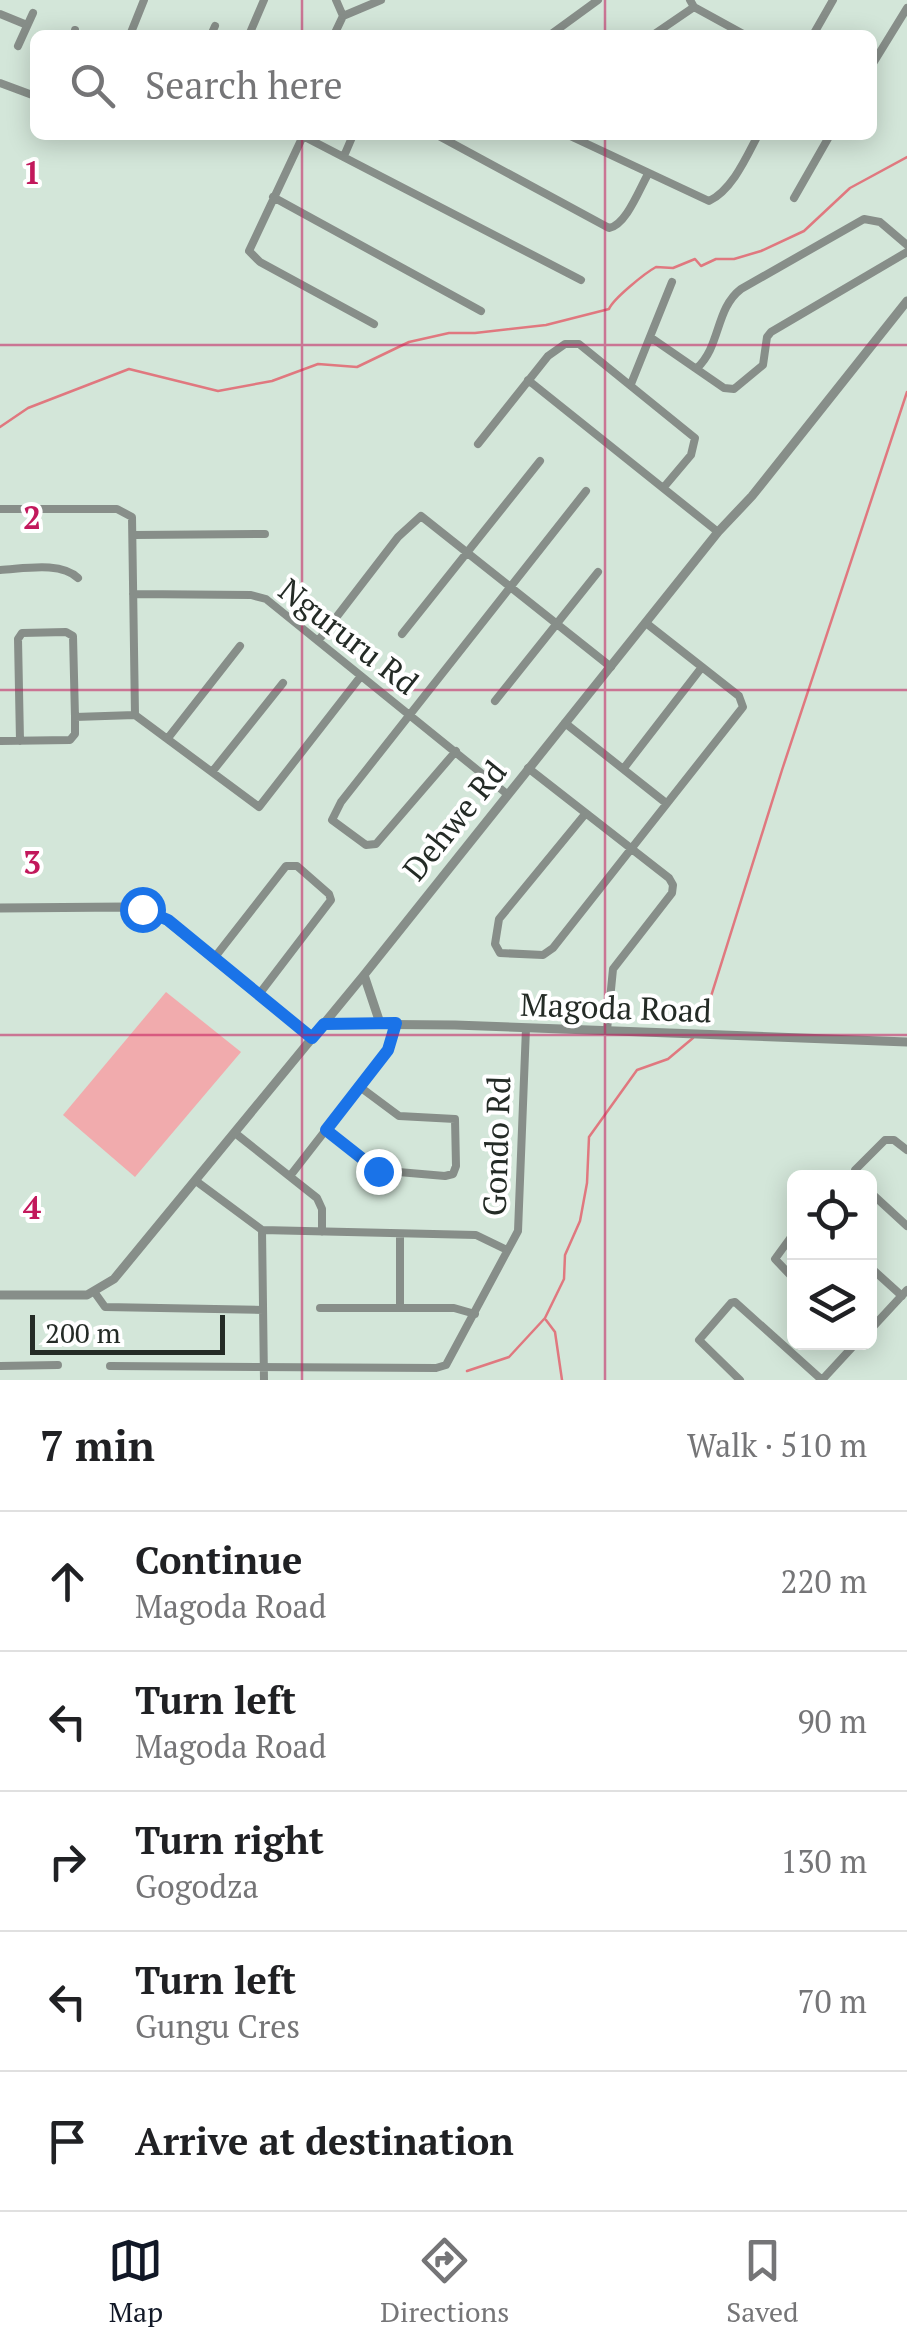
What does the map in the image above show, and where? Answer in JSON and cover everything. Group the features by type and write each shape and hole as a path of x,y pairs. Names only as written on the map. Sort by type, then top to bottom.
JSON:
{"street":[{"path":"131,0 144,2 132,30"},
{"path":"251,30 264,0"},
{"path":"336,0 343,16"},
{"path":"336,30 343,16 381,0"},
{"path":"557,30 598,0"},
{"path":"816,30 834,0"},
{"path":"659,30 692,4 737,30"},
{"path":"877,57 907,8"},
{"path":"18,46 33,12"},
{"path":"0,14 27,25"},
{"path":"0,83 30,94"},
{"path":"300,140 248,246 251,256 374,324"},
{"path":"310,140 581,280"},
{"path":"344,156 352,140"},
{"path":"446,140 609,228 625,219 648,174"},
{"path":"578,140 703,200 714,199 744,164 756,140"},
{"path":"794,198 827,140"},
{"path":"273,197 481,311"},
{"path":"650,337 724,388 742,385 765,362 771,332 907,248 880,222 864,220 741,290 726,306 709,355 697,368"},
{"path":"631,384 672,282"},
{"name":"Dehwe Rd","path":"95,1292 114,1279 196,1181 907,300"},
{"path":"478,444 556,348 573,343 586,348 694,438 691,455 664,487"},
{"path":"528,380 718,532"},
{"path":"402,634 540,461"},
{"path":"456,750 376,844 366,845 332,820 336,808 586,491"},
{"path":"0,509 123,510 132,516 135,714"},
{"path":"318,641 417,517 427,519 611,666"},
{"path":"134,535 265,534"},
{"path":"0,570 64,570 78,578"},
{"path":"495,701 598,572"},
{"name":"Ngururu Rd","path":"133,594 259,596 507,794"},
{"path":"586,813 499,918 495,944 500,953 532,956 550,952 743,707 739,696 646,624"},
{"path":"0,740 20,741 70,740 75,734 74,638 66,632 22,633 18,638 20,741"},
{"path":"168,738 240,646"},
{"path":"624,768 702,667"},
{"path":"76,716 135,714 249,801 261,805 361,676"},
{"path":"212,772 283,683"},
{"path":"565,722 666,803"},
{"path":"528,768 669,878 673,888 613,969 609,979 607,1030"},
{"path":"215,957 286,866 297,866 329,894 330,900 260,993"},
{"path":"0,908 142,909 168,920 312,1038"},
{"path":"364,975 380,1022"},
{"name":"Magoda Road","path":"324,1024 380,1022 907,1042"},
{"path":"290,1176 388,1050 396,1023"},
{"name":"Gondo Rd","path":"110,1366 446,1365 516,1240 520,1224 526,1028"},
{"path":"326,1130 374,1170 453,1174 454,1120 400,1116 360,1088"},
{"path":"235,1133 320,1202 322,1232"},
{"path":"855,1170 885,1140 894,1140 907,1150"},
{"path":"196,1181 262,1230 482,1236 507,1250"},
{"path":"877,1198 907,1226"},
{"path":"262,1230 264,1380"},
{"path":"400,1234 400,1307"},
{"path":"787,1243 775,1259 787,1272"},
{"path":"877,1272 904,1293 877,1322"},
{"path":"0,1295 81,1296 95,1292 105,1307 264,1310"},
{"path":"740,1380 699,1340 731,1303 735,1302 822,1380 850,1350"},
{"path":"320,1308 454,1308 476,1314"},
{"path":"0,1366 58,1364"},
{"path":"395,1368 395,1380"}],"shaded area":[{"path":"166,992 241,1052 135,1177 63,1115"}],"waterway":[{"path":"0,427 28,408 129,369 218,391 272,381 318,364 357,367 409,342 449,333 546,325 609,309 630,286 656,267 673,268 695,259 701,266 716,259 734,259 804,231 850,188 907,157"},
{"path":"702,1025 907,392"},
{"path":"467,1371 509,1357 545,1318 564,1279 565,1255 580,1221 589,1137 637,1070 668,1059 693,1038"},
{"path":"546,1320 555,1332 562,1380"}],"route":[{"path":"142,909 168,920 312,1038 324,1024 396,1023 391,1046 326,1130 378,1171"}]}
